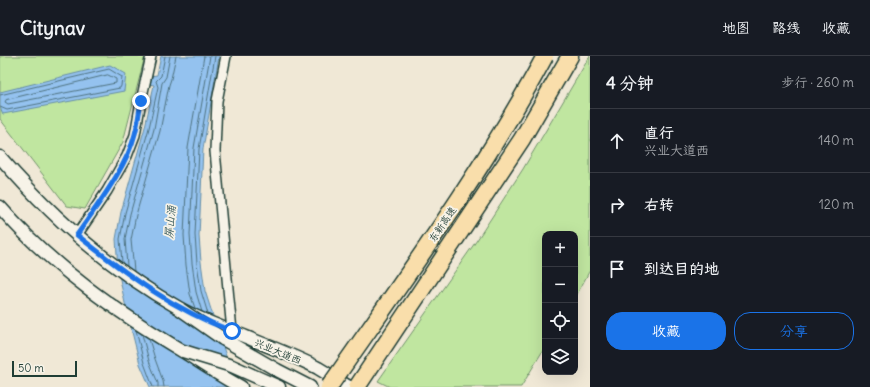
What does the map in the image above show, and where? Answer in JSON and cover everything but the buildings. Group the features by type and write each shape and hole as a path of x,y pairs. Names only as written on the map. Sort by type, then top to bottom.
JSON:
{"highway":[{"name":"东新高速","path":"329,387 448,216 521,102 545,56"},
{"name":"东新高速","path":"358,387 522,139 570,56"}],"main road":[{"path":"0,157 42,203 77,235 113,264 148,289 180,309 225,333 310,387"},
{"path":"0,207 58,264 117,310 151,333 240,386"},
{"name":"兴业大道西","path":"225,333 317,368 349,387"},
{"path":"183,352 232,366 279,387"}],"street":[{"path":"77,235 107,191 127,156 135,135 151,56"},
{"path":"225,333 215,152 217,101 226,56"}],"green space":[{"path":"0,56 145,56 123,142 85,209 67,206 0,119"},
{"path":"590,56 590,270 578,292 578,231 542,231 542,352 521,387 390,387 378,381 477,240 523,169"}],"water":[{"name":"屏山涌","path":"161,56 219,56 203,149 199,236 205,291 236,387 150,387 140,364 126,308 118,270 116,239 121,212 145,127 154,85 148,84 150,76 157,75"},
{"path":"110,65 126,74 124,91 3,114 0,107 0,92"}],"route":[{"path":"141,101 135,135 127,156 107,191 77,235 113,264 148,289 180,309 232,331"}]}
